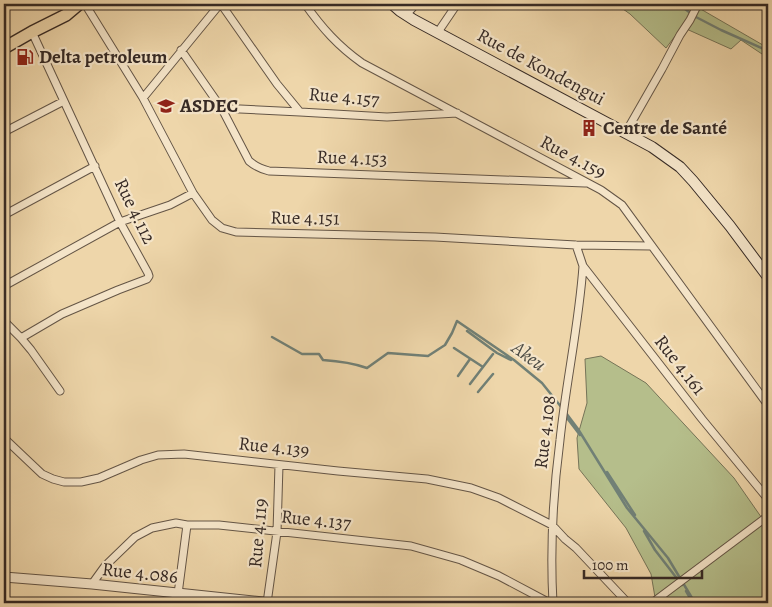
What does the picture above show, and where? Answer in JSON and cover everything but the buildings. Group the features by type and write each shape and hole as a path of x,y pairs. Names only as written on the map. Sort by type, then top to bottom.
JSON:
{"main road":[{"path":"4,48 66,15 79,4"},
{"name":"Rue de Kondengui","path":"392,4 406,15 626,132 665,155 694,180 768,277"}],"street":[{"name":"Rue 4.151","path":"79,4 143,98 193,193 212,220 222,228 236,232 435,237 576,245 651,246"},
{"path":"143,98 220,4"},
{"name":"Rue 4.157","path":"220,4 277,84 300,112 387,117 457,113"},
{"name":"Rue 4.159","path":"305,4 329,36 349,54 375,70 588,183 622,205 768,405"},
{"path":"406,15 416,4"},
{"path":"438,32 457,4"},
{"path":"626,132 698,4"},
{"name":"Rue 4.112","path":"21,338 62,314 147,280 149,276 120,222 32,32"},
{"name":"Rue 4.153","path":"181,50 222,109 249,161 261,169 270,171 588,183"},
{"path":"4,132 64,101"},
{"path":"222,109 300,112"},
{"path":"4,215 95,166"},
{"path":"4,286 120,222 170,205 193,193"},
{"name":"Rue 4.161","path":"576,245 583,266 702,419 768,499"},
{"name":"Rue 4.108","path":"552,603 552,525 560,440 581,296 583,266"},
{"path":"4,321 31,350 60,391"},
{"name":"Rue 4.139","path":"4,438 42,474 64,482 81,482 99,478 141,460 158,455 184,454 279,465 427,478 471,488 499,498 552,525 628,603"},
{"name":"Rue 4.119","path":"267,603 277,532 279,465"},
{"path":"652,603 768,516"},
{"name":"Rue 4.137","path":"92,584 105,566 135,537 152,528 176,523 219,525 411,546 461,560 499,576 552,603"},
{"path":"178,594 187,525"},
{"name":"Rue 4.086","path":"4,577 274,603"}],"green space":[{"path":"616,4 692,4 768,48 768,58 741,40 731,49 682,27 666,48 630,14"},
{"path":"601,356 646,383 734,478 766,524 768,529 768,603 656,603 651,574 626,528 579,469 577,438 587,403 585,359"}],"waterway":[{"path":"679,4 694,16 768,52"},
{"name":"Akeu","path":"272,337 302,354 319,354 323,360 345,362 367,368 388,353 428,356 445,345 457,321 514,360 542,383 562,408"},
{"name":"Akeu","path":"467,331 497,353 511,360"},
{"path":"454,348 483,367 470,384"},
{"path":"483,367 493,354"},
{"path":"458,376 470,359"},
{"path":"478,392 493,374"},
{"name":"Akeu","path":"566,413 627,508 668,558 695,603"},
{"name":"Akeu","path":"567,418 580,435"},
{"name":"Akeu","path":"607,472 635,515"},
{"path":"644,531 655,550 682,585"},
{"name":"Akeu","path":"686,591 693,603"}],"place":[{"name":"Delta petroleum","path":"25,57"},
{"name":"ASDEC","path":"166,106"},
{"name":"Centre de Santé","path":"589,128"}]}
